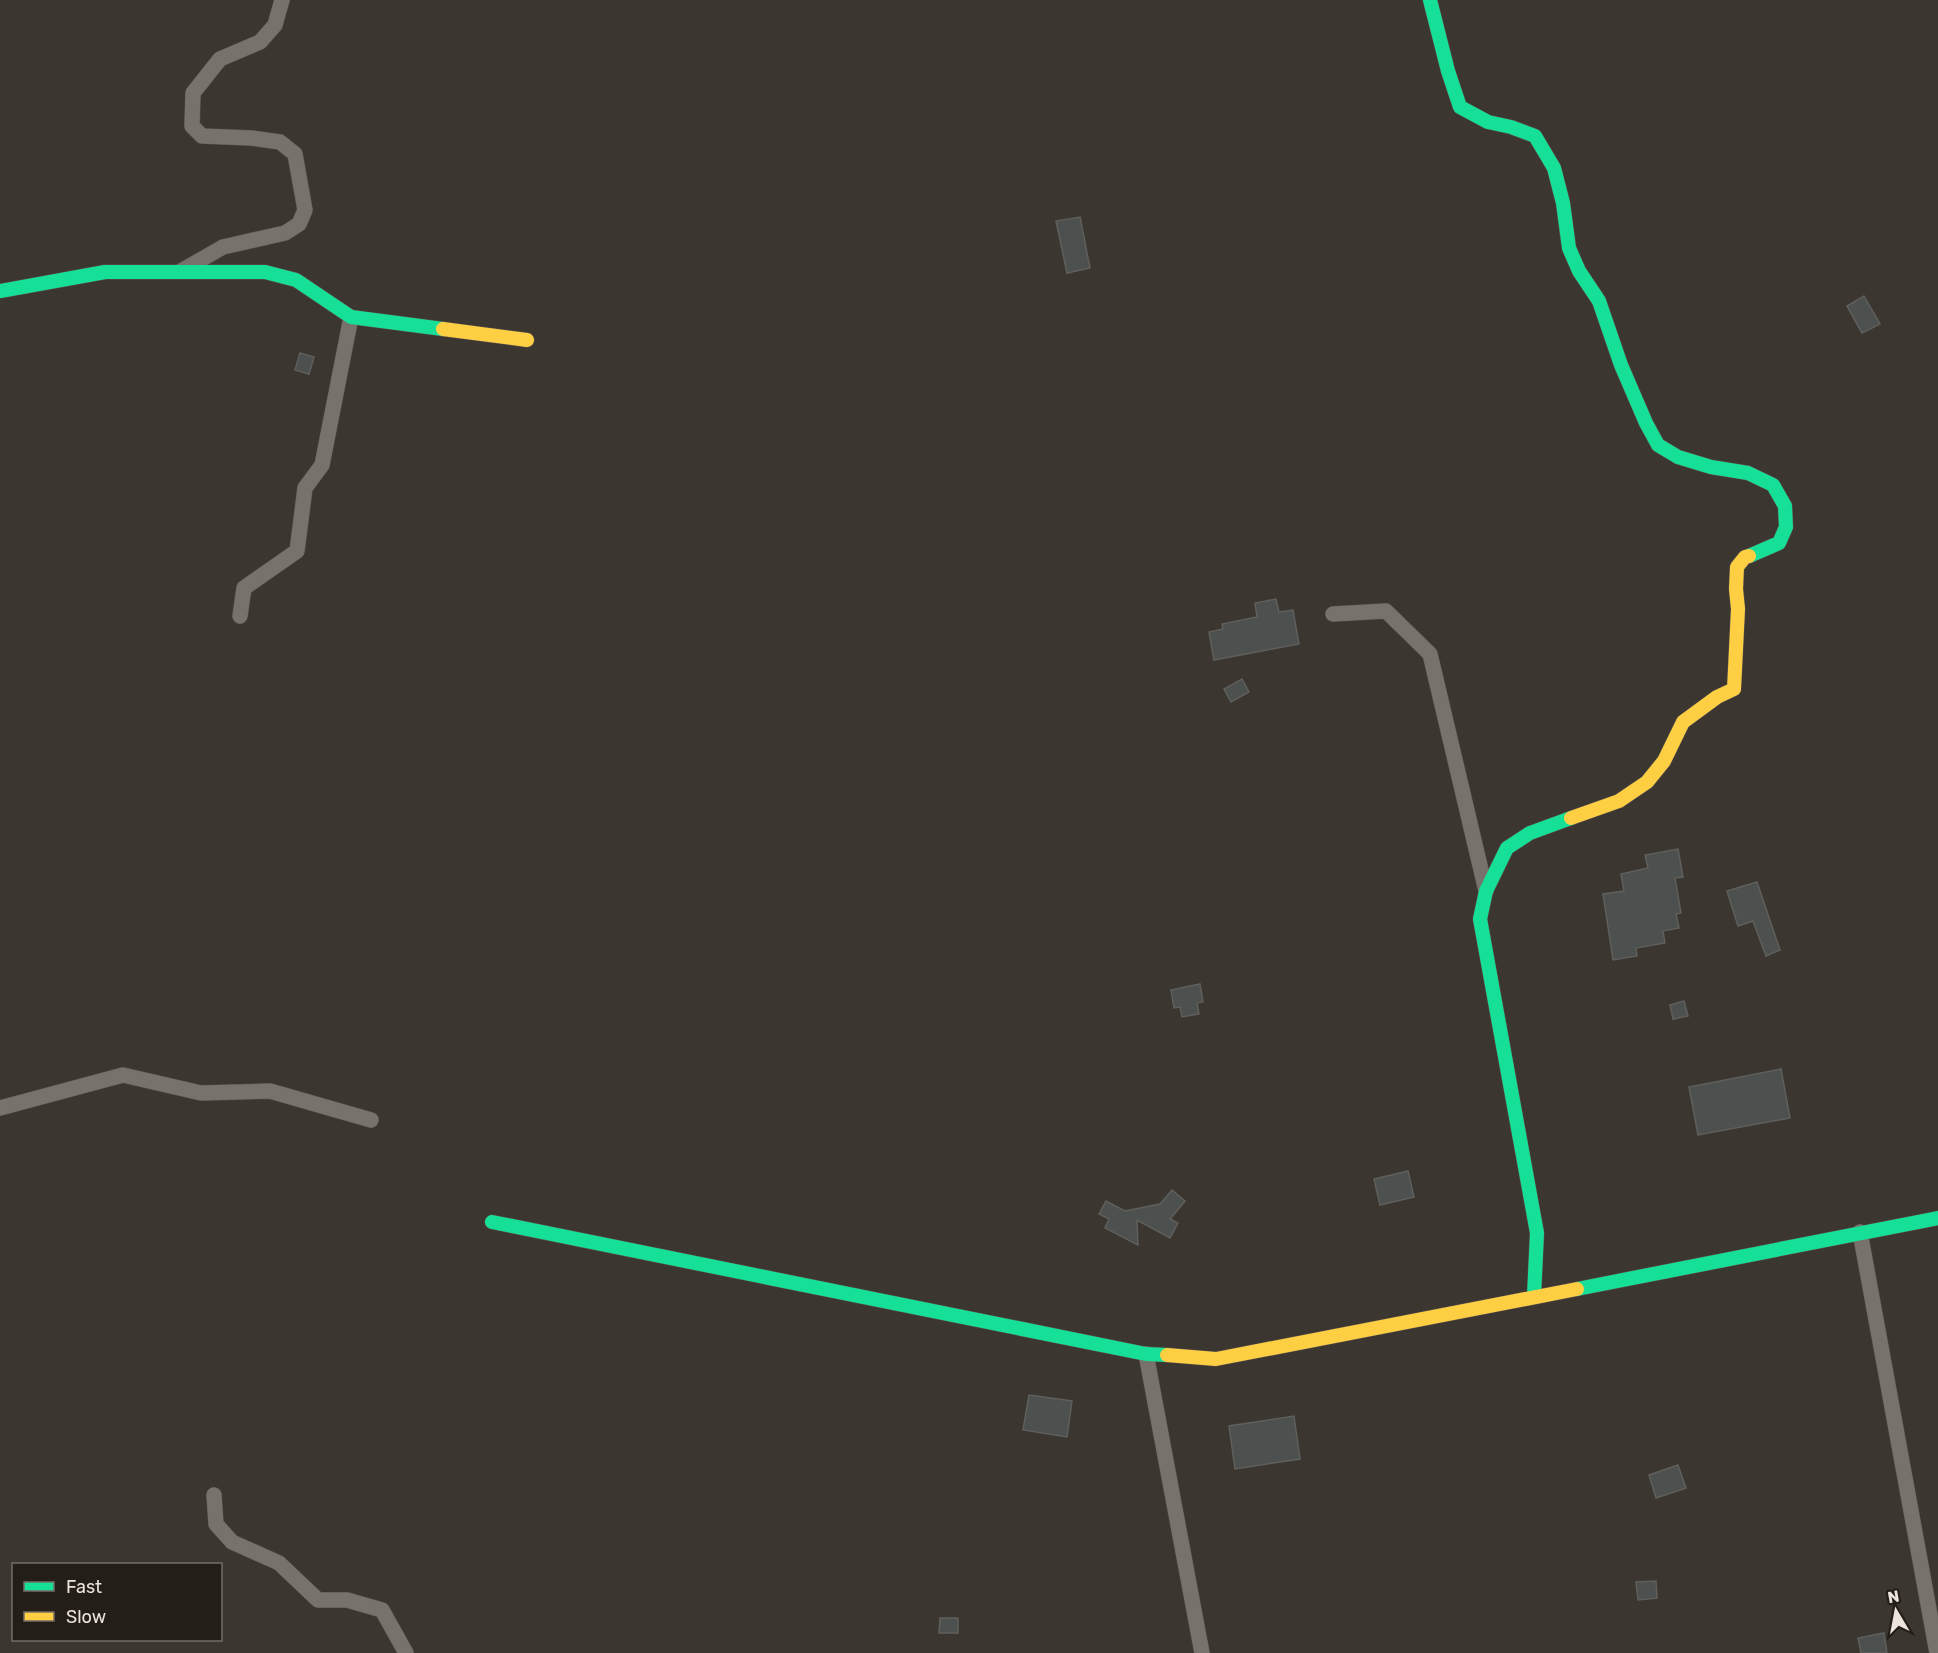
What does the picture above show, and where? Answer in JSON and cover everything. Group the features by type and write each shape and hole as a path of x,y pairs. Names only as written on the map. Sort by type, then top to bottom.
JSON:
{"street":[{"path":"178,272 223,247 285,233 299,224 305,210 295,154 280,142 202,136 192,126 194,93 220,59 260,42 275,25 282,0"},
{"path":"1430,0 1448,71 1460,107 1488,122 1535,136 1554,168 1563,203 1569,248 1579,271 1599,301 1621,365 1658,445 1678,457 1711,467 1748,473 1773,485 1785,506 1786,527 1779,543 1745,557 1737,567 1738,609 1734,689 1717,697 1683,722 1664,761 1647,782 1619,801 1530,833 1507,848 1486,891 1480,919 1537,1233 1534,1296"},
{"path":"0,291 105,272 265,272 296,280 351,317 527,340"},
{"path":"240,616 244,588 297,551 305,488 322,465 351,317"},
{"path":"1333,614 1386,611 1430,654 1486,891"},
{"path":"0,1107 123,1075 201,1093 270,1091 372,1120"},
{"path":"492,1222 1146,1354 1216,1359 1938,1218"},
{"path":"1860,1232 1937,1653"},
{"path":"1146,1354 1202,1653"},
{"path":"214,1495 216,1524 232,1542 279,1563 318,1600 347,1600 382,1610 406,1653"}],"building":[{"path":"1080,217 1090,268 1067,273 1056,221"},
{"path":"1864,296 1880,324 1862,333 1847,306"},
{"path":"300,353 314,357 309,374 295,370"},
{"path":"1276,599 1279,612 1293,610 1299,644 1214,660 1209,632 1223,629 1222,624 1257,617 1255,603"},
{"path":"1242,679 1249,692 1231,702 1224,689"},
{"path":"1678,849 1683,877 1675,878 1681,913 1676,914 1679,928 1663,931 1665,943 1636,948 1637,956 1613,960 1603,894 1624,891 1621,874 1648,868 1645,855"},
{"path":"1757,882 1780,950 1766,956 1753,921 1738,926 1727,891"},
{"path":"1200,984 1203,1002 1197,1003 1199,1014 1182,1017 1180,1007 1174,1008 1171,990"},
{"path":"1684,1001 1688,1016 1673,1019 1670,1005"},
{"path":"1781,1069 1790,1118 1698,1135 1689,1087"},
{"path":"1408,1171 1414,1197 1380,1205 1374,1179"},
{"path":"1172,1190 1185,1201 1170,1219 1178,1223 1170,1238 1137,1220 1138,1245 1105,1228 1109,1219 1099,1214 1106,1201 1125,1211 1160,1204"},
{"path":"1029,1395 1072,1401 1067,1437 1023,1430"},
{"path":"1294,1416 1300,1459 1235,1469 1229,1426"},
{"path":"1678,1465 1686,1488 1656,1498 1649,1475"},
{"path":"1656,1581 1657,1598 1638,1600 1636,1582"},
{"path":"940,1618 958,1618 958,1633 939,1633"},
{"path":"1884,1633 1887,1653 1861,1653 1858,1638"}],"traffic: fast":[{"path":"1430,0 1448,71 1460,107 1488,122 1535,136 1554,168 1563,203 1569,248 1579,271 1599,301 1621,365 1658,445 1678,457 1711,467 1748,473 1773,485 1785,506 1786,527 1779,543 1749,556"},
{"path":"0,291 105,272 265,272 296,280 351,317 443,329"},
{"path":"1534,1296 1537,1233 1480,919 1486,891 1507,848 1530,833 1571,818"},
{"path":"1577,1289 1938,1218"},
{"path":"492,1222 1146,1354 1167,1355"}],"traffic: slow":[{"path":"443,329 527,340"},
{"path":"1571,818 1619,801 1647,782 1664,761 1683,722 1717,697 1734,689 1738,609 1737,567 1745,557 1749,556"},
{"path":"1167,1355 1216,1359 1577,1289"}]}
